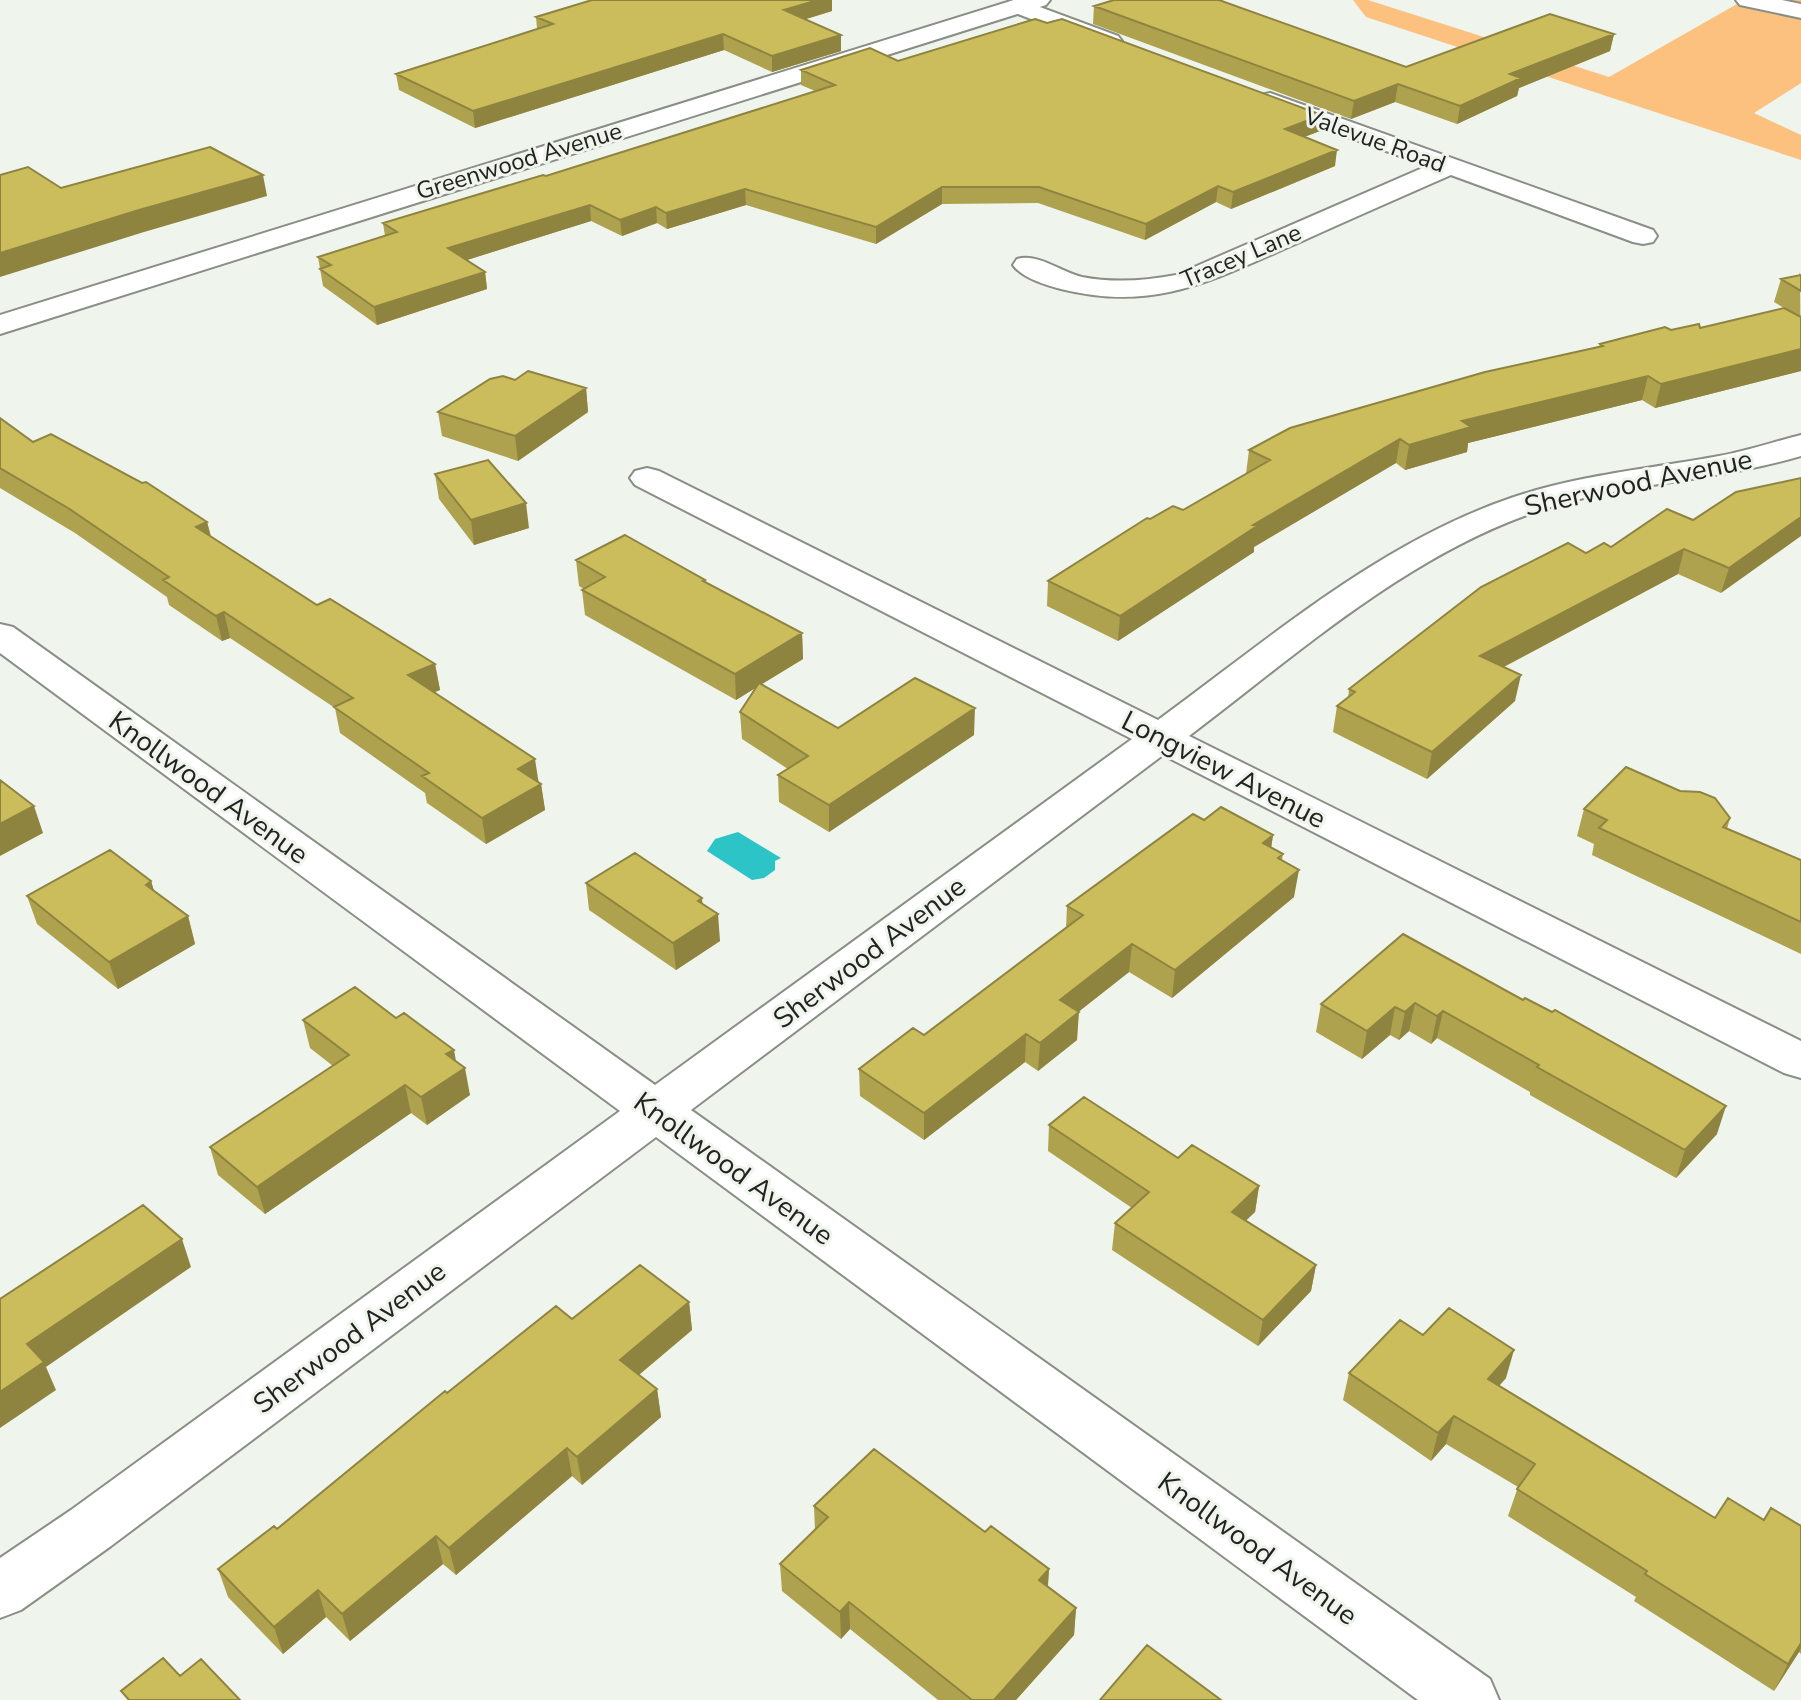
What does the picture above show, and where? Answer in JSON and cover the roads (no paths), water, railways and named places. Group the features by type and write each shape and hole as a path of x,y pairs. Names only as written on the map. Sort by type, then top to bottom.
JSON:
{"street":[{"path":"1748,0 1801,11"},
{"path":"1028,3 1128,48"},
{"name":"Greenwood Avenue","path":"0,325 1028,3"},
{"name":"Valevue Road","path":"1244,91 1643,236"},
{"name":"Tracey Lane","path":"1027,265 1052,279 1074,285 1123,291 1184,282 1447,167"},
{"name":"Sherwood Avenue","path":"0,1591 116,1509 1376,578 1451,533 1508,509 1570,491 1719,466 1801,445"},
{"name":"Longview Avenue","path":"647,478 1801,1061"},
{"name":"Knollwood Avenue","path":"0,635 1468,1700"}],"water":[{"path":"738,832 781,858 775,861 775,870 764,878 752,880 707,851 715,839"}]}
